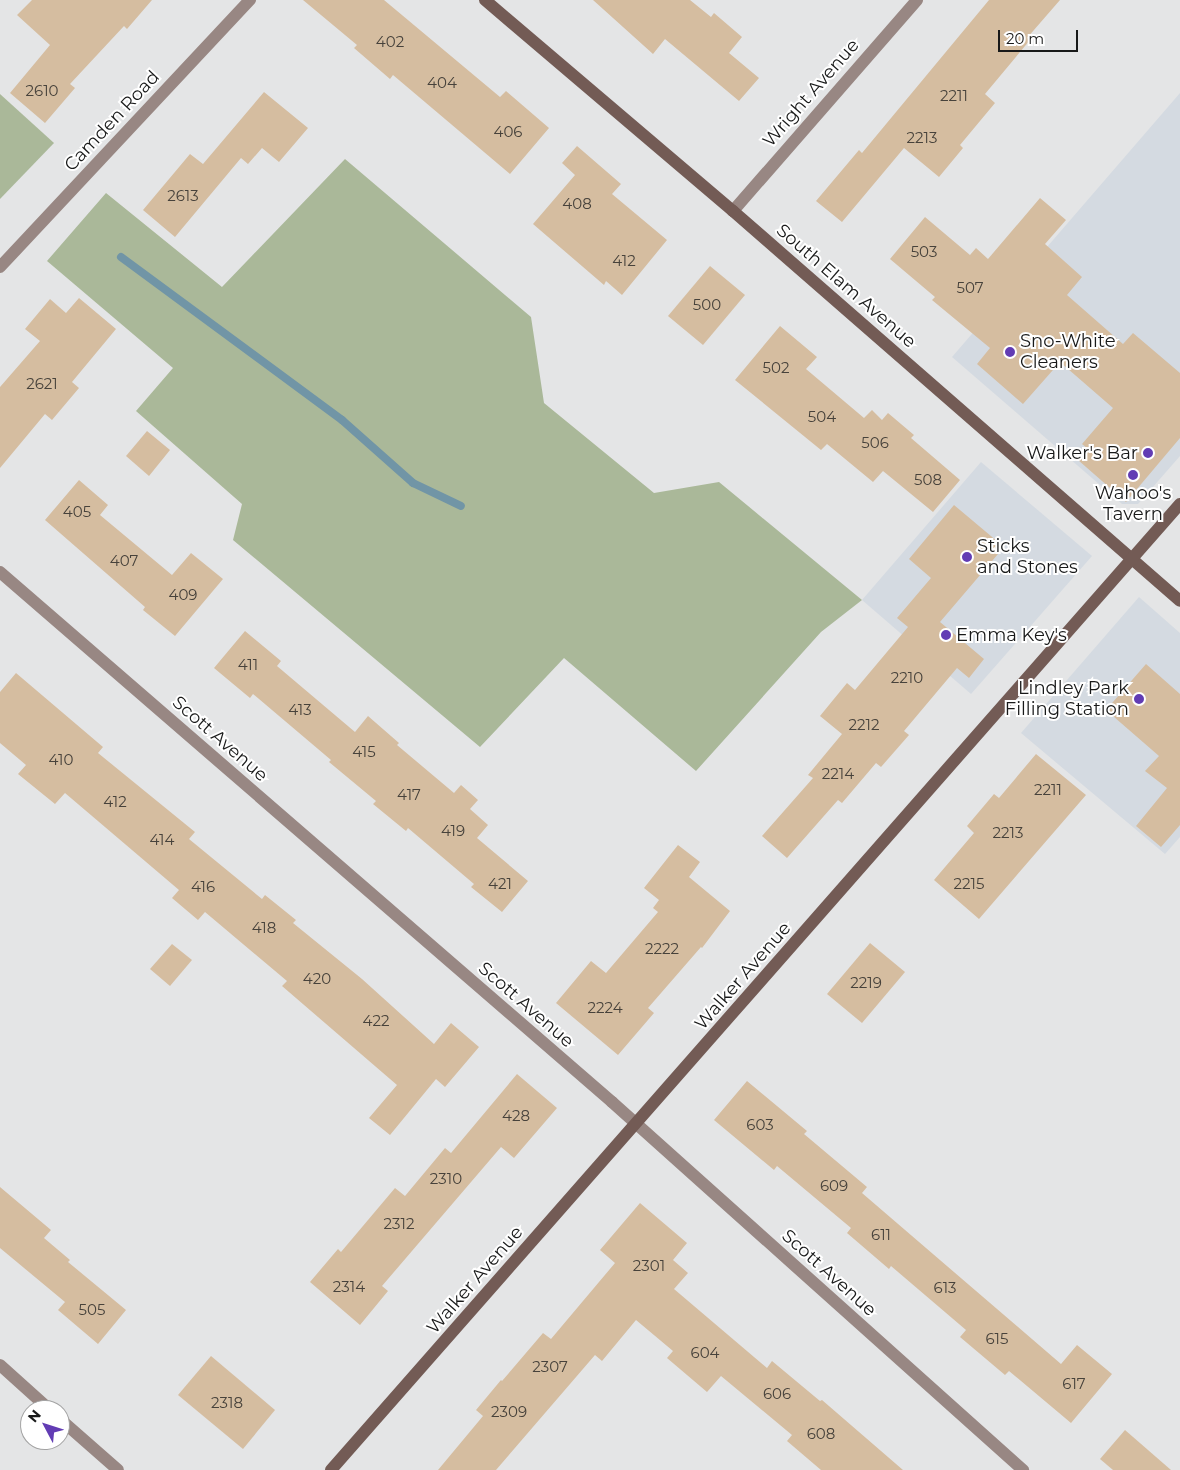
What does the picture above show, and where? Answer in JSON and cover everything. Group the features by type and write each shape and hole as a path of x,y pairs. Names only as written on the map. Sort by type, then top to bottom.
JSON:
{"street":[{"name":"Camden Road","path":"0,267 250,0"},
{"name":"South Elam Avenue","path":"486,0 733,211 1180,601"},
{"name":"Wright Avenue","path":"733,211 917,0"},
{"name":"Walker Avenue","path":"331,1470 1180,504"},
{"name":"Scott Avenue","path":"0,572 636,1124 1023,1470"},
{"path":"0,1365 39,1400"},
{"path":"70,1427 118,1470"}],"shaded area":[{"path":"1180,93 1180,456 1138,504 1122,504 952,357"},
{"path":"981,462 1092,556 971,694 862,600"},
{"path":"1139,597 1180,633 1180,837 1165,854 1021,733"}],"green space":[{"path":"0,94 54,143 0,199"},
{"path":"345,159 531,317 544,403 654,493 719,482 862,600 821,632 696,771 564,658 480,747 233,540 242,504 136,411 173,368 47,261 106,193 222,287"}],"building":[{"path":"32,0 152,0 127,29 124,26 70,84 75,88 45,123 10,93 50,45 17,15"},
{"path":"303,0 384,0 500,97 506,91 549,128 510,174 393,75 390,79 354,48 357,45"},
{"path":"593,0 690,0 711,17 714,13 742,37 729,53 759,78 739,101 665,39 653,54"},
{"path":"989,0 1060,0 1027,38 1030,40 985,94 995,103 960,145 963,148 939,177 904,148 842,222 816,201 859,150 862,153"},
{"path":"264,92 308,128 279,162 262,148 248,164 241,158 175,237 143,210 190,154 203,164"},
{"path":"577,146 621,184 612,194 667,240 622,295 606,281 604,285 533,224 575,175 562,163"},
{"path":"1040,198 1066,220 1045,244 1082,277 1067,295 1123,344 1133,333 1180,373 1180,438 1126,502 1078,460 1088,449 1082,444 1113,408 1060,362 1023,404 977,364 990,348 932,300 935,297 890,259 925,217 970,255 976,248 988,259"},
{"path":"710,266 745,295 703,345 668,316"},
{"path":"79,298 116,329 72,382 79,388 52,420 45,414 0,468 0,387 40,341 25,329 50,299 66,313"},
{"path":"780,326 817,357 806,369 864,418 872,410 882,420 888,413 914,435 911,438 960,480 933,512 883,471 873,482 827,444 821,450 735,380"},
{"path":"147,431 170,450 149,476 126,456"},
{"path":"79,480 108,505 100,515 172,575 191,553 223,579 175,636 143,610 145,607 45,520"},
{"path":"954,505 1004,547 940,622 984,659 969,678 957,668 904,731 909,735 881,767 876,763 842,803 838,800 787,858 762,836 813,778 808,775 842,734 820,716 847,683 855,690 908,627 897,618 931,578 909,559"},
{"path":"245,631 281,661 277,666 355,732 368,716 399,743 397,745 454,793 461,785 478,800 470,809 488,825 477,838 528,881 502,912 471,887 474,884 408,828 406,831 373,804 376,801 329,762 331,760 253,694 250,698 214,668"},
{"path":"1146,664 1180,694 1180,825 1161,847 1136,826 1167,788 1145,771 1159,756 1106,710"},
{"path":"16,673 103,747 98,753 195,832 189,839 262,899 265,895 296,920 293,923 362,979 434,1044 451,1023 479,1047 445,1087 436,1079 390,1135 369,1118 397,1085 282,986 287,981 205,912 198,920 172,898 179,890 65,793 55,804 18,774 26,765 0,743 0,692"},
{"path":"1036,754 1086,795 979,919 934,880 974,833 967,826 994,794 999,798"},
{"path":"678,845 700,862 689,877 730,911 702,948 648,1008 654,1013 618,1055 556,1003 591,961 606,973 658,912 653,908 659,900 644,888"},
{"path":"870,943 905,972 862,1023 827,994"},
{"path":"172,944 192,960 170,986 150,969"},
{"path":"517,1074 557,1108 514,1158 501,1147 382,1286 388,1291 360,1325 310,1282 338,1249 341,1252 395,1188 405,1196 445,1148 451,1153"},
{"path":"747,1081 807,1131 804,1134 867,1187 862,1193 1061,1364 1077,1345 1112,1374 1071,1423 1009,1371 1005,1375 960,1337 966,1330 891,1266 889,1269 847,1233 851,1228 777,1166 774,1170 714,1120"},
{"path":"0,1187 51,1230 44,1238 70,1260 68,1262 126,1310 98,1344 58,1310 65,1302 0,1248"},
{"path":"640,1203 687,1243 673,1260 688,1273 674,1289 767,1368 772,1361 820,1401 822,1400 903,1470 821,1470 787,1441 792,1435 721,1376 707,1392 667,1358 673,1351 636,1320 602,1361 595,1355 496,1470 438,1470 483,1416 476,1410 501,1380 543,1333 551,1339 615,1263 600,1250"},
{"path":"211,1356 275,1410 243,1449 178,1395"},
{"path":"1125,1430 1171,1470 1113,1470 1100,1459"}],"waterway":[{"path":"121,257 342,420 413,483 461,506"}],"place":[{"name":"Sno-White Cleaners","path":"1010,352"},
{"name":"Walker's Bar","path":"1148,453"},
{"name":"Wahoo's Tavern","path":"1133,475"},
{"name":"Sticks and Stones","path":"967,557"},
{"name":"Emma Key's","path":"946,635"},
{"name":"Lindley Park Filling Station","path":"1139,699"}]}
